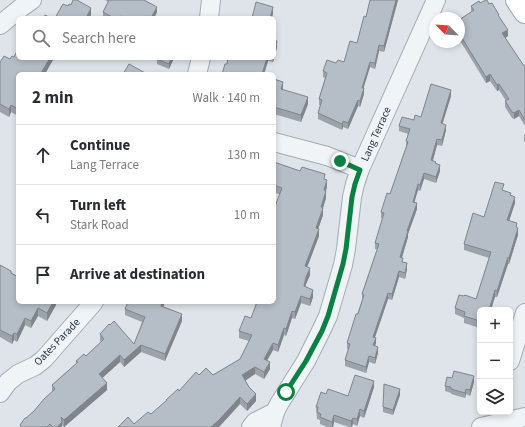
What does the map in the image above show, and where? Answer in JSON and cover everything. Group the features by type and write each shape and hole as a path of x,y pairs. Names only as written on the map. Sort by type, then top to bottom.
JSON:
{"main road":[{"path":"517,0 525,12"}],"street":[{"path":"0,25 22,6 32,0"},
{"path":"209,16 211,0"},
{"name":"Lang Terrace","path":"273,420 286,392 306,361 322,331 328,316 343,264 355,184 436,0"},
{"path":"198,72 200,60"},
{"path":"276,143 327,156 360,170"},
{"name":"Oates Parade","path":"1,390 18,374 35,366 44,359 92,304"},
{"path":"513,351 525,313"},
{"path":"480,427 501,417 525,417"},
{"path":"251,427 255,422 273,420"}],"building":[{"path":"73,0 77,0 91,8 87,16 56,16 63,4 68,6 69,4 71,5"},
{"path":"109,0 144,0 157,7 152,16 110,16 103,12"},
{"path":"370,0 396,0 384,46 379,45 375,63 370,62 362,88 364,88 360,101 358,100 348,123 343,121 342,124 318,113 322,100 319,99 327,73 323,71 327,60 336,63 338,60 344,62 350,41 357,43"},
{"path":"487,0 489,4 492,3 508,30 502,33 524,66 525,65 525,120 519,110 514,113 512,112 505,101 509,99 499,84 497,85 490,74 486,77 465,43 465,16 474,10 471,6 479,1 480,3"},
{"path":"256,2 273,7 271,16 252,16"},
{"path":"16,53 16,60 49,60 42,72 16,72 16,108 11,105 9,109 0,104 0,62 4,56 10,59 12,56 14,57"},
{"path":"159,60 170,60 169,64"},
{"path":"228,60 266,60 263,72 223,72 225,64 227,64"},
{"path":"129,64 143,72 124,72"},
{"path":"276,80 283,82 281,89 308,97 301,115 276,108"},
{"path":"431,84 451,90 441,123 446,125 442,140 437,139 431,160 440,165 436,177 424,173 420,185 418,184 413,202 417,203 400,257 403,258 402,262 407,263 405,273 399,271 392,294 388,293 373,337 376,338 373,345 378,347 375,358 369,356 366,367 345,360 350,344 347,343 356,314 358,314 364,295 362,294 379,244 375,243 384,213 381,212 387,193 390,194 408,142 406,141 410,129 399,126 402,117 414,120 415,115 421,117"},
{"path":"276,163 300,171 302,167 325,174 324,179 327,180 324,190 326,191 321,207 323,208 316,228 319,229 305,266 310,268 304,286 313,290 310,299 301,296 295,312 292,311 286,329 284,328 278,345 273,343 264,359 270,362 264,372 255,367 242,375 249,387 256,394 247,404 240,397 211,427 118,427 128,417 134,424 148,412 151,414 178,389 179,391 196,372 199,375 206,368 213,375 240,359 252,335 239,331 245,316 251,318 256,304 276,304 276,204 282,188 276,186"},
{"path":"495,182 504,184 502,190 511,193 510,195 515,197 507,220 517,223 516,227 518,228 509,258 508,257 497,291 495,290 490,307 477,307 477,320 464,316 465,312 455,308 459,295 465,295 476,299 491,252 464,244 473,213 484,217"},
{"path":"0,265 11,271 11,273 16,276 16,304 52,304 47,313 38,308 31,321 25,318 17,334 14,333 12,336 0,330"},
{"path":"127,304 162,304 161,306 182,314 165,354 141,345 124,360 120,355 99,374 107,383 64,420 61,417 62,422 57,427 53,427 50,424 47,427 22,427 20,425 25,418 34,411 55,389 52,385 78,362 76,361 84,354 86,356 104,339 100,334 109,324 110,325 114,321 134,344 145,317 125,309"},
{"path":"454,371 474,376 470,390 466,389 465,393 445,386 447,377 452,378"},
{"path":"355,375 374,381 364,411 360,409 357,419 353,418 351,421 334,415 332,422 320,417 321,414 317,412 318,407 316,407 321,392 326,394 328,389 348,396"},
{"path":"384,384 400,389 393,410 383,407"}],"route":[{"path":"286,392 306,361 322,331 328,316 343,264 352,197 360,170 340,161"}]}
